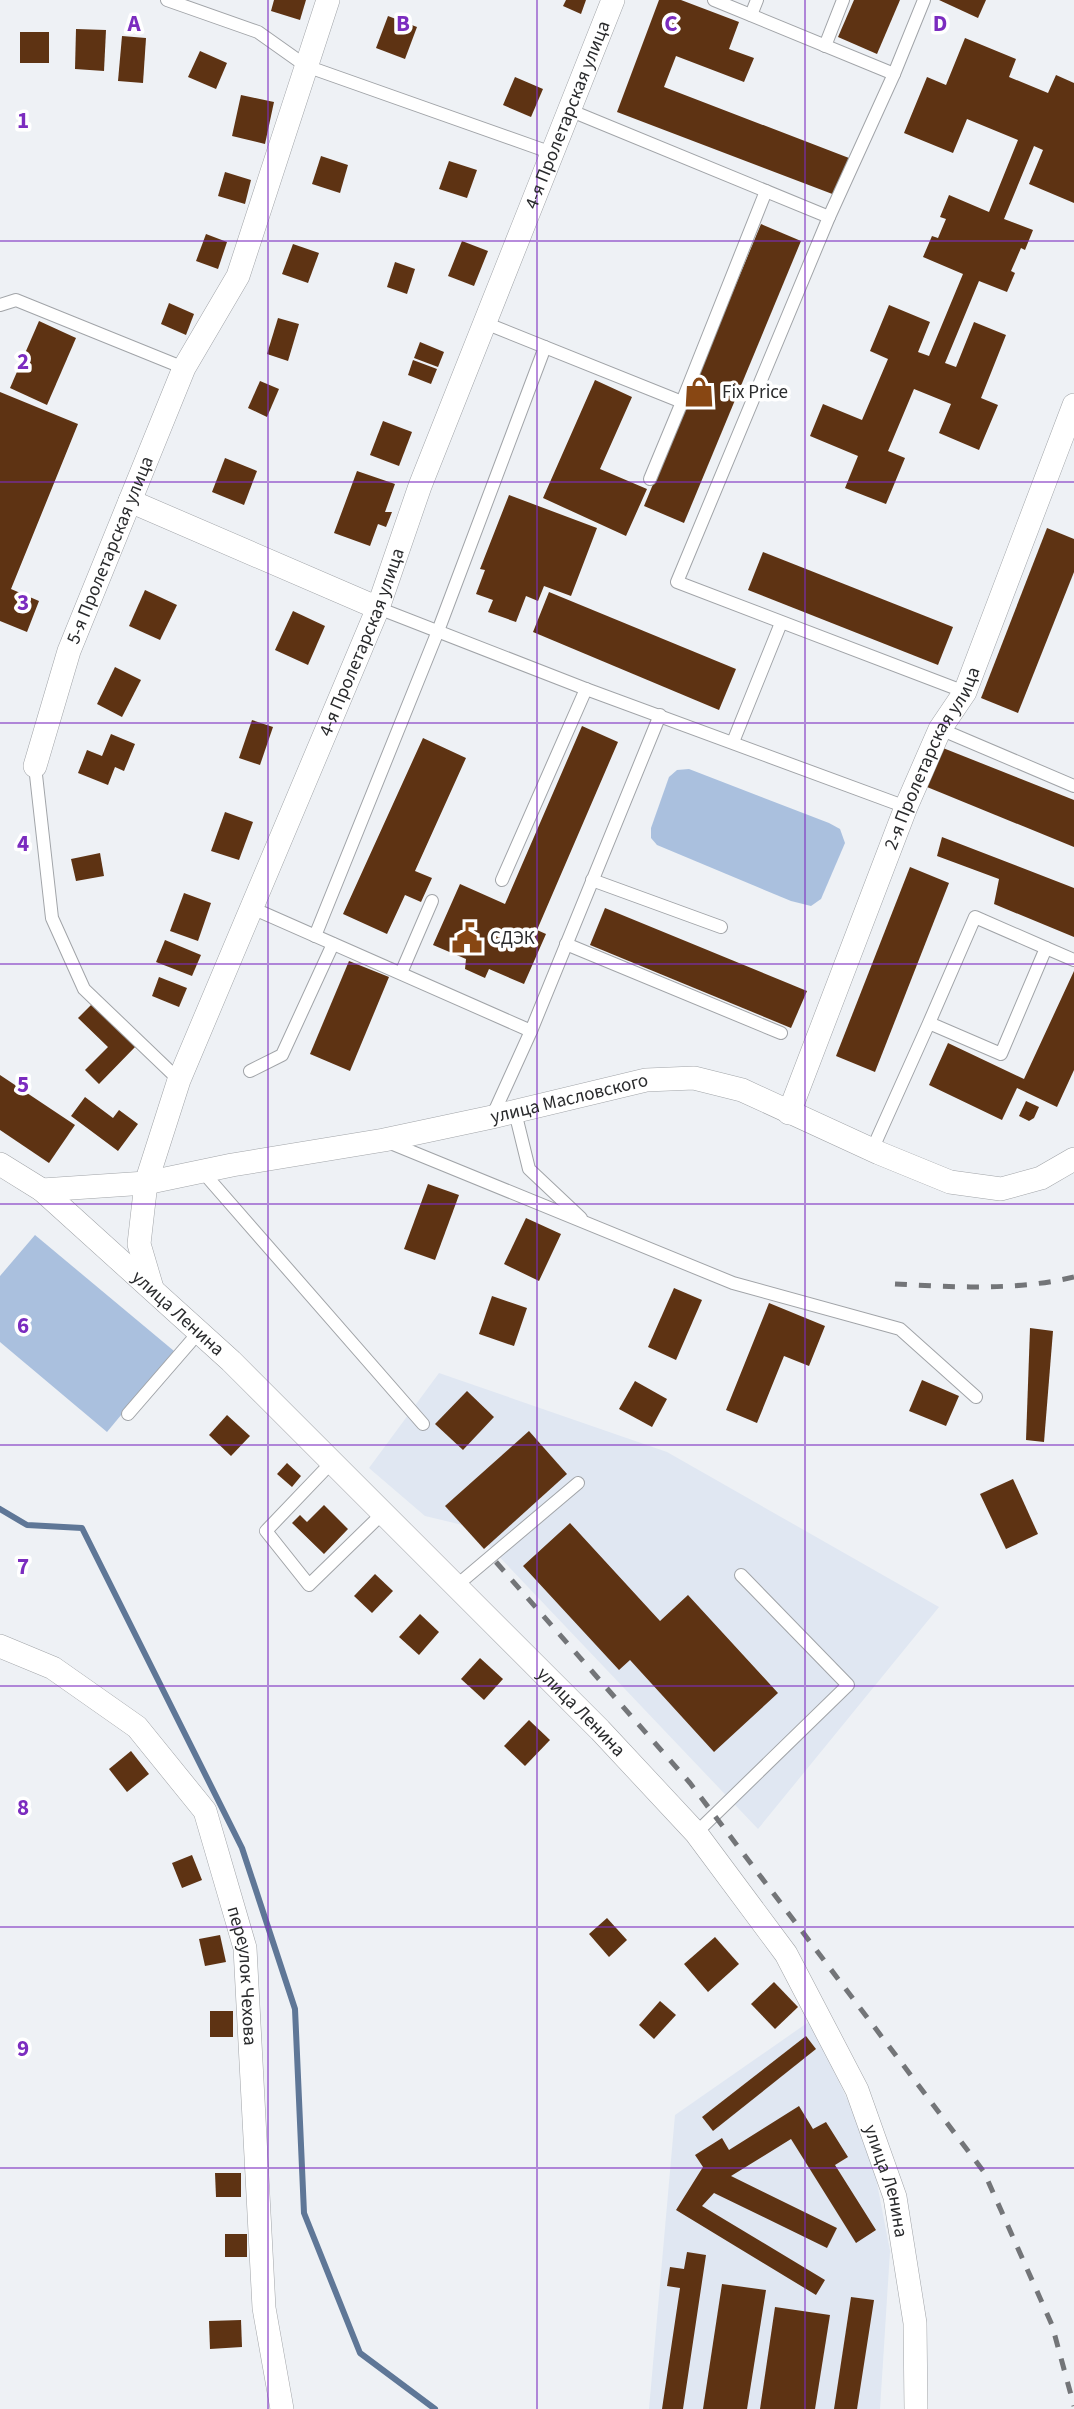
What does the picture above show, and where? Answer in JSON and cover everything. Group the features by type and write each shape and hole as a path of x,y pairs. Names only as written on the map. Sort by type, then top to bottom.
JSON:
{"street":[{"name":"5-я Пролетарская улица","path":"35,766 69,651 184,368 238,276 328,0"},
{"name":"4-я Пролетарская улица","path":"153,1289 139,1244 146,1183 179,1080 378,608 420,486 612,0"},
{"name":"2-я Пролетарская улица","path":"789,1113 905,807 940,729 965,692 1067,441 1074,405"},
{"path":"130,501 378,608"},
{"name":"улица Масловского","path":"42,1190 146,1183 492,1118 646,1080 694,1078 742,1090 872,1150 950,1182 1001,1189 1041,1178 1074,1159"},
{"name":"улица Ленина","path":"0,1164 42,1190 199,1332 600,1730 696,1833 786,1954 857,2090 895,2197 915,2323 916,2409"},
{"name":"переулок Чехова","path":"0,1646 53,1668 137,1727 205,1811 245,1948 264,2308 282,2409"}],"lane":[{"path":"167,0 258,32 306,66 552,153"},
{"path":"714,0 894,74"},
{"path":"751,15 757,0"},
{"path":"825,46 844,0"},
{"path":"924,0 894,74 829,217 677,582 965,692"},
{"path":"569,110 829,217"},
{"path":"650,479 766,191"},
{"path":"0,305 16,300 184,368"},
{"path":"485,323 682,402"},
{"path":"315,936 438,631 545,347"},
{"path":"378,608 586,689 905,807"},
{"path":"733,742 781,623"},
{"path":"502,880 586,689"},
{"path":"492,1118 531,1031 660,715"},
{"path":"940,729 1074,786"},
{"name":"5-я Пролетарская улица","path":"35,766 52,918 84,989 179,1080"},
{"path":"592,880 721,927"},
{"path":"401,974 432,901"},
{"path":"252,908 531,1031"},
{"path":"872,1150 975,917 1074,960"},
{"path":"250,1071 282,1055 333,944"},
{"path":"566,944 781,1033"},
{"path":"929,1023 1001,1054 1046,948"},
{"path":"515,1112 529,1169 586,1223"},
{"path":"384,1140 733,1283 900,1329 976,1397"},
{"path":"202,1171 423,1424"},
{"path":"128,1414 199,1332"},
{"path":"332,1462 266,1531 309,1585 383,1513"},
{"path":"456,1586 578,1483"},
{"path":"696,1833 848,1685 741,1575"}],"shaded area":[{"path":"689,769 840,829 845,843 821,899 811,906 791,901 657,845 651,838 651,828 669,777 677,770"},
{"path":"35,1235 174,1351 107,1432 0,1342 0,1276"},
{"path":"439,1373 667,1452 939,1607 758,1829 471,1527 425,1516 369,1468"},
{"path":"810,2021 870,2147 890,2251 880,2409 649,2409 675,2115"}],"building":[{"path":"274,0 306,0 300,20 271,11"},
{"path":"566,0 586,0 581,14 563,6"},
{"path":"659,0 681,0 739,22 729,49 754,58 744,82 676,56 664,87 849,158 835,195 617,112"},
{"path":"854,0 900,0 877,54 838,37"},
{"path":"939,0 986,0 978,18"},
{"path":"388,16 417,27 405,59 376,48"},
{"path":"76,29 106,30 104,71 75,69"},
{"path":"20,32 49,32 49,63 20,63"},
{"path":"122,36 146,38 143,83 118,81"},
{"path":"965,38 1016,59 1009,77 1048,93 1056,75 1074,83 1074,203 1029,184 1043,150 1034,146 1004,219 1033,230 1025,250 1021,248 1011,271 1015,273 1007,292 979,281 945,363 956,367 974,322 1006,335 981,398 998,405 979,450 939,433 951,404 914,389 888,451 905,458 886,504 845,488 858,456 810,436 823,404 862,420 888,359 870,351 889,305 930,322 918,352 929,356 963,274 923,257 932,236 938,238 946,219 940,217 949,195 989,212 1018,140 967,119 953,153 904,133 927,77 946,85"},
{"path":"200,51 227,63 216,89 188,77"},
{"path":"515,77 543,89 531,117 503,105"},
{"path":"241,95 274,102 265,144 232,136"},
{"path":"321,156 348,165 340,193 312,184"},
{"path":"449,161 477,170 467,198 439,189"},
{"path":"225,172 251,180 245,204 218,196"},
{"path":"761,224 801,241 684,523 644,506"},
{"path":"206,234 227,242 218,269 196,261"},
{"path":"462,241 488,251 474,286 448,276"},
{"path":"293,244 319,253 308,283 282,274"},
{"path":"395,262 415,269 407,294 387,287"},
{"path":"169,303 194,314 186,335 161,324"},
{"path":"278,318 299,324 288,361 267,354"},
{"path":"39,321 76,338 47,405 10,388"},
{"path":"420,342 444,352 438,367 414,358"},
{"path":"413,360 437,369 431,384 408,375"},
{"path":"595,380 632,397 600,469 647,489 626,536 543,498"},
{"path":"260,381 279,389 267,417 248,408"},
{"path":"0,392 78,424 11,589 39,601 27,632 0,621"},
{"path":"383,421 412,432 399,466 370,455"},
{"path":"225,458 257,471 244,505 212,492"},
{"path":"357,471 395,484 385,512 392,512 386,527 378,524 370,546 334,533"},
{"path":"509,495 597,528 571,596 544,586 538,601 526,596 516,622 488,612 493,600 476,594 485,570 480,569"},
{"path":"1047,528 1074,539 1074,572 1018,713 981,698"},
{"path":"763,552 953,627 938,665 748,590"},
{"path":"145,590 177,605 160,640 129,626"},
{"path":"549,592 736,669 719,710 533,632"},
{"path":"293,611 325,626 308,665 275,650"},
{"path":"115,667 141,680 122,717 97,704"},
{"path":"252,720 273,727 260,765 239,758"},
{"path":"582,726 618,742 537,930 546,934 524,984 489,969 485,978 465,969 466,959 433,945 460,884 505,904"},
{"path":"111,734 135,744 124,771 115,767 108,785 78,773 87,750 102,756"},
{"path":"423,738 466,758 415,871 432,878 421,902 405,895 387,934 343,914"},
{"path":"943,748 1074,800 1074,847 927,787"},
{"path":"225,812 253,822 239,860 211,851"},
{"path":"942,837 1074,888 1074,937 994,904 999,879 937,856"},
{"path":"100,853 104,876 76,881 71,859"},
{"path":"910,867 949,883 875,1072 836,1056"},
{"path":"184,893 211,903 198,941 170,931"},
{"path":"605,908 807,991 791,1028 590,945"},
{"path":"165,940 201,955 192,976 156,962"},
{"path":"349,961 389,977 350,1071 310,1054"},
{"path":"1074,971 1074,1070 1057,1107 1017,1088 1002,1120 929,1085 948,1043 1024,1079"},
{"path":"159,977 187,988 179,1007 152,996"},
{"path":"93,1003 136,1046 99,1084 85,1070 108,1047 78,1018"},
{"path":"0,1075 75,1125 49,1163 0,1130"},
{"path":"85,1097 113,1118 119,1110 138,1124 118,1151 71,1116"},
{"path":"1026,1101 1039,1107 1034,1118 1029,1121 1019,1116"},
{"path":"428,1184 459,1195 435,1260 404,1249"},
{"path":"526,1218 561,1234 539,1281 504,1264"},
{"path":"674,1288 702,1300 676,1360 648,1347"},
{"path":"492,1296 527,1308 514,1346 479,1334"},
{"path":"769,1303 825,1326 809,1366 784,1356 757,1423 726,1410"},
{"path":"1030,1328 1053,1331 1044,1442 1026,1440"},
{"path":"922,1380 959,1396 946,1426 909,1411"},
{"path":"635,1381 667,1399 652,1427 619,1409"},
{"path":"467,1391 494,1417 463,1450 435,1424"},
{"path":"227,1415 250,1436 231,1456 209,1435"},
{"path":"529,1431 567,1474 484,1549 445,1506"},
{"path":"287,1463 301,1476 292,1487 277,1474"},
{"path":"1013,1479 1038,1534 1006,1549 980,1494"},
{"path":"324,1505 348,1529 324,1554 292,1523 300,1515 307,1522"},
{"path":"570,1523 660,1621 688,1595 778,1693 714,1752 630,1660 619,1670 523,1566"},
{"path":"375,1574 393,1591 372,1613 354,1596"},
{"path":"420,1614 439,1632 419,1655 399,1637"},
{"path":"480,1658 503,1679 484,1700 461,1679"},
{"path":"529,1720 550,1740 525,1766 504,1746"},
{"path":"131,1751 149,1774 127,1792 109,1769"},
{"path":"192,1855 202,1880 182,1888 172,1863"},
{"path":"607,1918 627,1940 609,1957 589,1934"},
{"path":"220,1935 226,1962 205,1966 199,1939"},
{"path":"715,1937 739,1964 708,1992 684,1964"},
{"path":"774,1982 798,2007 775,2029 751,2004"},
{"path":"660,2001 676,2015 654,2039 639,2025"},
{"path":"210,2011 233,2011 233,2037 210,2037"},
{"path":"806,2036 816,2049 713,2131 702,2117"},
{"path":"799,2106 813,2129 826,2122 848,2157 835,2165 876,2230 856,2243 791,2139 731,2176 837,2228 827,2248 714,2193 702,2206 825,2280 816,2295 676,2210 703,2167 695,2155 722,2138 729,2150"},
{"path":"215,2173 241,2173 241,2197 216,2197"},
{"path":"225,2234 247,2234 247,2257 225,2257"},
{"path":"687,2252 706,2255 683,2409 662,2409 680,2288 667,2286 670,2267 684,2269"},
{"path":"722,2284 766,2290 747,2409 703,2409"},
{"path":"851,2297 874,2300 857,2409 834,2409"},
{"path":"775,2307 830,2315 815,2409 760,2409"},
{"path":"241,2320 242,2347 210,2349 209,2321"}],"waterway":[{"path":"0,1509 27,1525 82,1528 242,1848 295,2009 304,2213 360,2353 435,2409"}],"railway":[{"path":"895,1284 1007,1286 1074,1277"},
{"path":"496,1562 690,1783 984,2172 1052,2325 1074,2406"}],"place":[{"name":"Fix Price","path":"699,392"},
{"name":"СДЭК","path":"467,938"}]}
